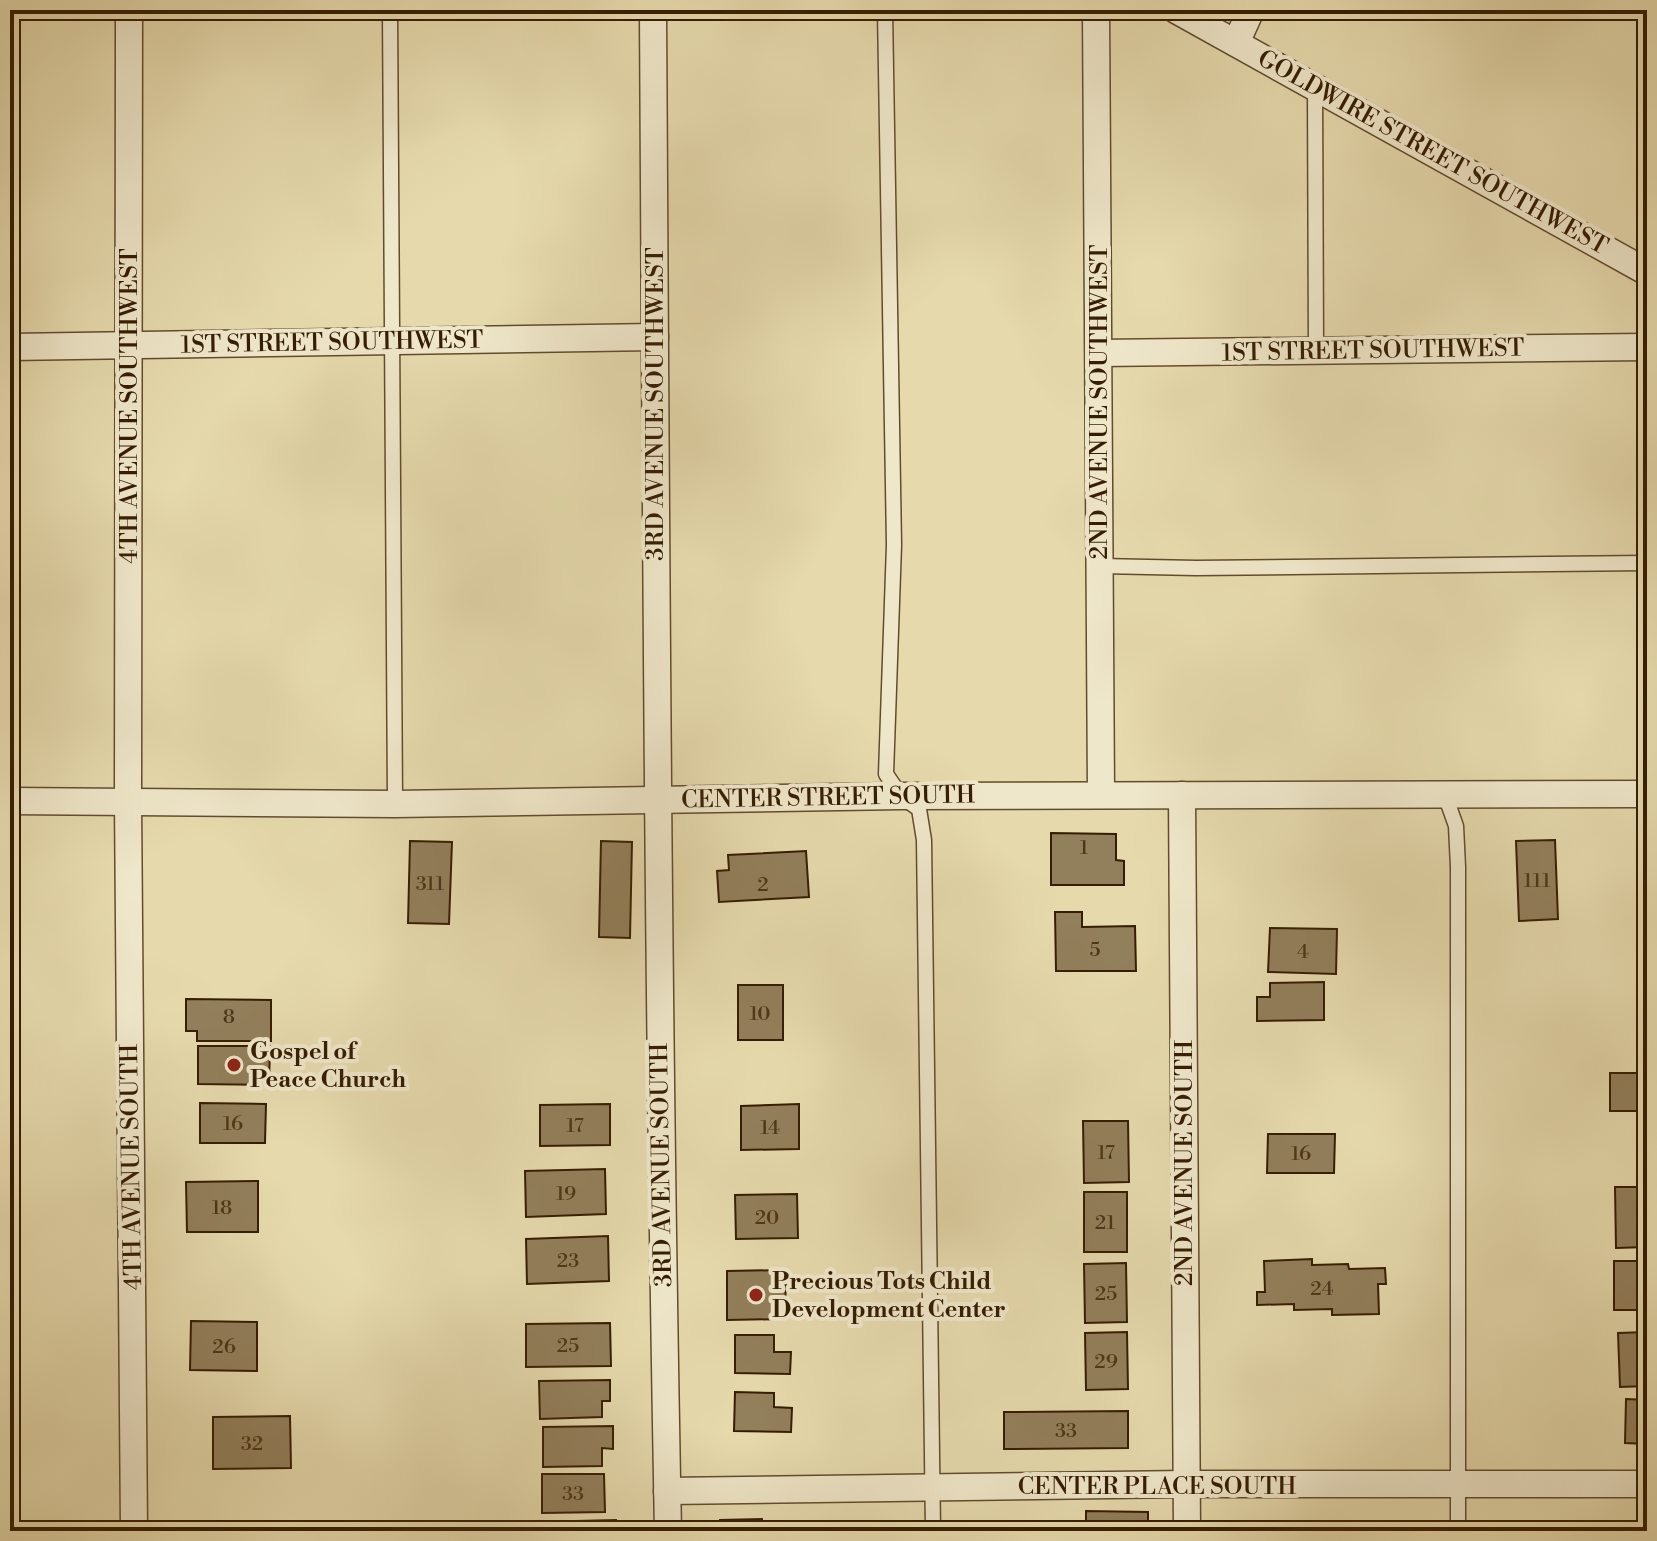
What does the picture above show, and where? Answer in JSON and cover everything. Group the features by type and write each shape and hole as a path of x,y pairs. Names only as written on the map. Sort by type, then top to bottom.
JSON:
{"street":[{"name":"4TH AVENUE SOUTHWEST","path":"128,802 129,10"},
{"name":"3RD AVENUE SOUTHWEST","path":"653,10 657,799"},
{"name":"2ND AVENUE SOUTHWEST","path":"1096,10 1101,795"},
{"name":"GOLDWIRE STREET SOUTHWEST","path":"1176,10 1647,272"},
{"path":"1236,43 1251,10"},
{"name":"1ST STREET SOUTHWEST","path":"10,347 655,337"},
{"name":"1ST STREET SOUTHWEST","path":"1099,353 1647,347"},
{"name":"CENTER STREET SOUTH","path":"10,801 395,804 901,796 1647,794"},
{"name":"2ND AVENUE SOUTH","path":"1182,795 1187,1531"},
{"name":"3RD AVENUE SOUTH","path":"657,799 661,1248 668,1531"},
{"name":"4TH AVENUE SOUTH","path":"128,802 134,1531"},
{"name":"CENTER PLACE SOUTH","path":"667,1491 1186,1484 1647,1484"}],"lane":[{"path":"390,10 395,804"},
{"path":"885,10 894,545 886,774 901,796 919,809 924,840 933,1531"},
{"path":"1315,87 1316,350"},
{"path":"1100,566 1196,568 1647,563"},
{"path":"1445,795 1456,826 1458,867 1458,1531"}],"building":[{"path":"1051,833 1116,834 1116,860 1124,861 1124,885 1051,885"},
{"path":"1555,840 1558,919 1519,921 1516,841"},
{"path":"410,841 452,842 449,924 408,923"},
{"path":"601,841 632,842 630,938 599,937"},
{"path":"806,851 809,897 719,902 717,871 729,870 728,855"},
{"path":"1055,912 1082,912 1082,927 1135,926 1136,971 1056,971"},
{"path":"1270,928 1337,929 1336,974 1268,972"},
{"path":"1324,982 1324,1020 1257,1021 1257,997 1270,997 1270,983"},
{"path":"738,985 783,985 783,1040 738,1040"},
{"path":"186,999 271,1000 271,1041 197,1041 197,1031 186,1031"},
{"name":"Gospel of Peace Church","path":"198,1046 270,1046 269,1085 198,1084"},
{"path":"1610,1073 1647,1073 1647,1111 1610,1111"},
{"path":"200,1103 266,1104 265,1143 200,1143"},
{"path":"610,1104 610,1145 540,1146 540,1105"},
{"path":"799,1104 799,1149 741,1150 741,1106"},
{"path":"1083,1121 1128,1121 1129,1182 1084,1183"},
{"path":"1268,1134 1335,1134 1334,1173 1267,1173"},
{"path":"605,1169 606,1214 526,1217 525,1171"},
{"path":"258,1181 258,1232 187,1232 186,1182"},
{"path":"1615,1187 1647,1187 1647,1247 1616,1248"},
{"path":"1084,1192 1127,1192 1127,1252 1084,1252"},
{"path":"797,1194 798,1238 736,1239 735,1195"},
{"path":"608,1236 609,1281 527,1284 526,1239"},
{"path":"1312,1259 1312,1265 1348,1264 1349,1269 1385,1268 1386,1284 1378,1284 1379,1314 1332,1315 1332,1309 1294,1310 1294,1304 1257,1305 1257,1292 1265,1292 1264,1261"},
{"path":"1614,1261 1647,1261 1647,1310 1614,1310"},
{"path":"1126,1263 1127,1322 1085,1323 1084,1264"},
{"name":"Precious Tots Child Development Center","path":"786,1270 785,1319 727,1320 727,1271"},
{"path":"191,1321 257,1322 257,1371 190,1370"},
{"path":"610,1323 611,1366 526,1367 526,1324"},
{"path":"1127,1332 1128,1389 1086,1390 1085,1333"},
{"path":"1647,1332 1647,1386 1620,1387 1618,1333"},
{"path":"735,1335 774,1335 774,1352 791,1352 790,1374 735,1373"},
{"path":"610,1380 610,1401 602,1401 602,1417 540,1419 539,1381"},
{"path":"735,1392 774,1393 774,1407 792,1408 791,1432 734,1431"},
{"path":"1626,1399 1647,1400 1647,1444 1625,1443"},
{"path":"1128,1411 1128,1448 1004,1449 1004,1412"},
{"path":"290,1416 291,1468 213,1469 213,1417"},
{"path":"613,1426 613,1449 602,1448 602,1466 543,1467 543,1427"},
{"path":"542,1474 604,1474 605,1512 542,1513"},
{"path":"1086,1511 1148,1512 1148,1531 1086,1531"},
{"path":"762,1519 762,1531 720,1531 720,1520"},
{"path":"616,1520 616,1531 535,1531 535,1522"}],"place":[{"name":"Gospel of Peace Church","path":"234,1065"},
{"name":"Precious Tots Child Development Center","path":"756,1295"}]}
